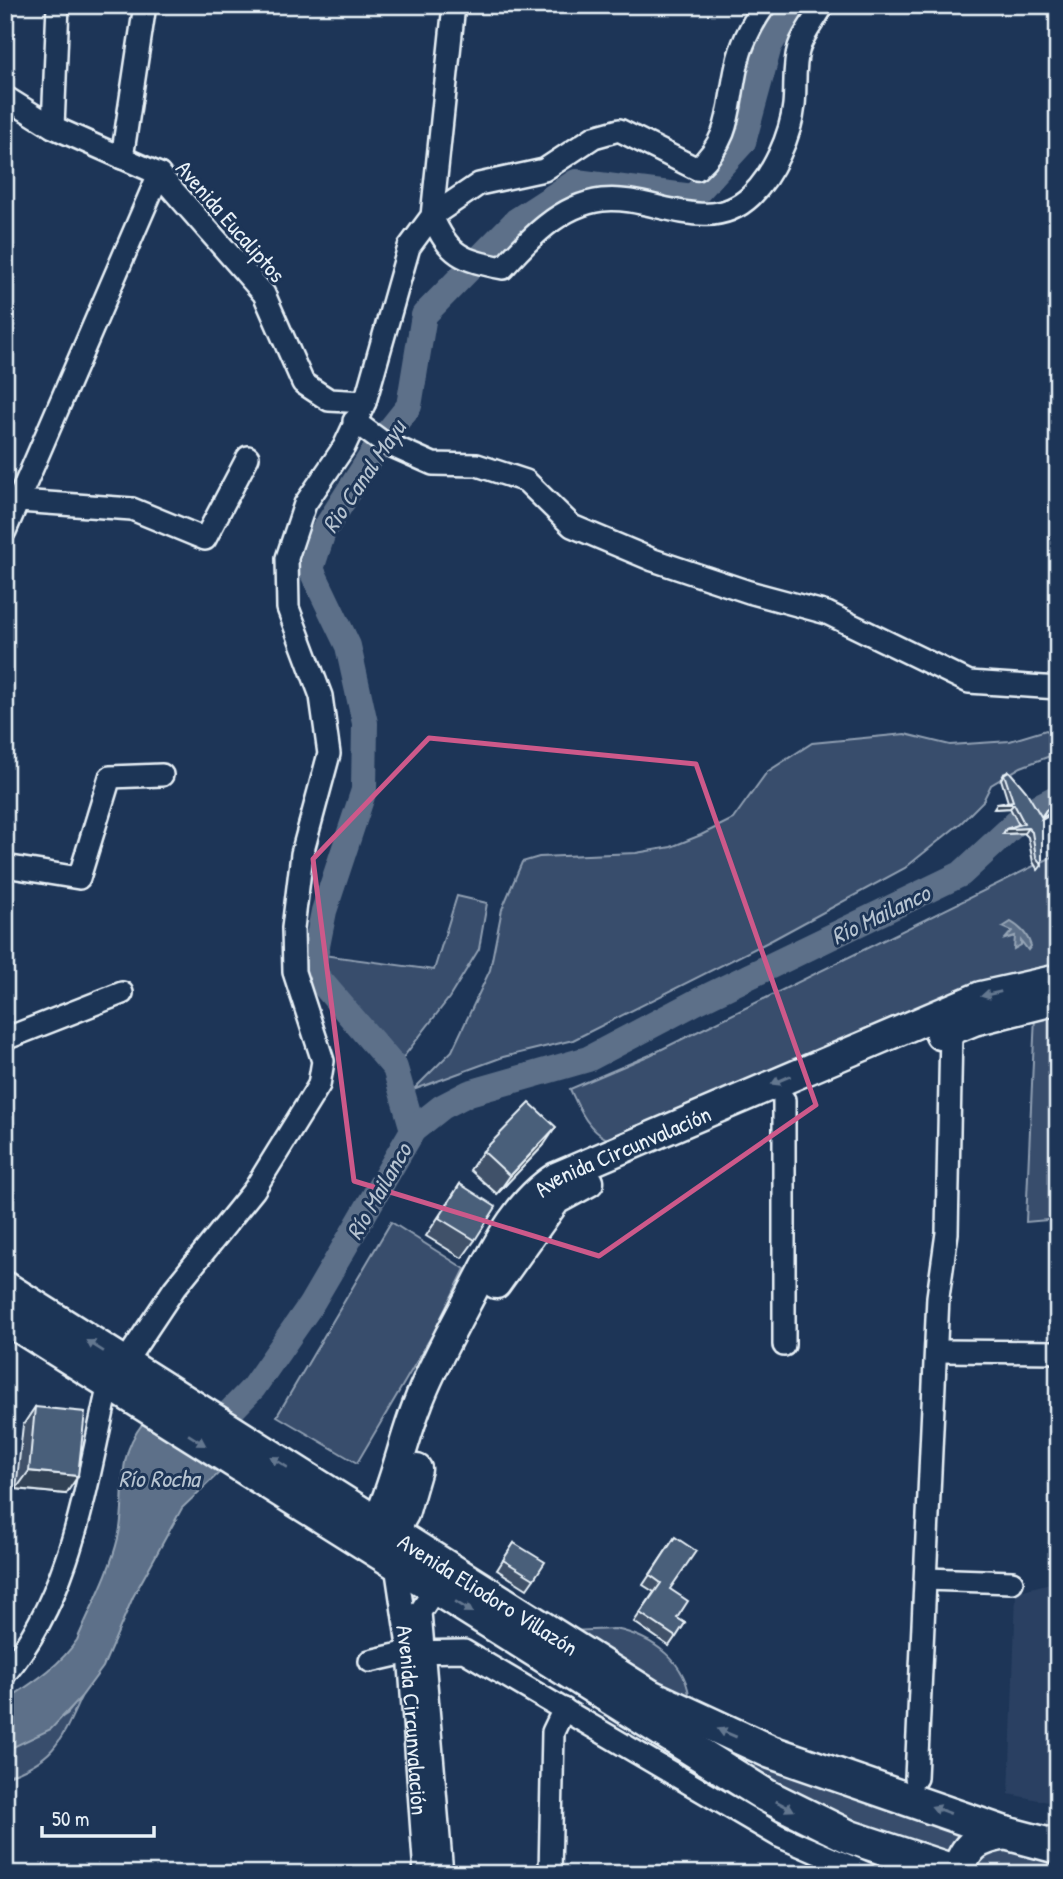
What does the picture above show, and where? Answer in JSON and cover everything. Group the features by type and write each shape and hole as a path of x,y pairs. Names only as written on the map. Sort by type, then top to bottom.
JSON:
{"highway":[{"name":"Avenida Eliodoro Villazón","path":"5,1288 117,1374 330,1509 396,1565 765,1795 850,1837 959,1873"},
{"name":"Avenida Eliodoro Villazón","path":"5,1317 117,1374"},
{"name":"Avenida Eliodoro Villazón","path":"330,1509 384,1529 591,1661 700,1722 771,1752 1005,1833 1058,1847"},
{"path":"959,1873 966,1850 974,1842 1005,1833"}],"main road":[{"name":"Avenida Circunvalación","path":"384,1529 404,1514 447,1380 502,1274 542,1185 595,1170 785,1100 947,1021 981,996 1058,979"},
{"name":"Avenida Circunvalación","path":"595,1170 947,1021 974,1021 1058,1000"}],"street":[{"path":"53,127 58,5"},
{"path":"122,158 145,5"},
{"path":"454,5 432,216 443,242 468,261 503,268 536,233 572,209 602,200 639,202 689,215 722,213 751,197 777,159 794,107 799,46 823,5"},
{"path":"5,1674 23,1650 51,1602 74,1537 117,1374 174,1289 254,1191 319,1085 323,1061 295,972 293,928 302,854 329,754 321,696 288,608 287,558 305,504 344,447 365,402 409,247 432,216 479,184 544,170 594,137 619,130 697,169 715,153 733,103 737,64 755,20 765,5"},
{"name":"Avenida Eucaliptos","path":"5,97 53,127 159,174 264,294 303,383 329,400 365,402"},
{"path":"5,531 11,500 159,174"},
{"path":"354,421 381,442 433,464 477,465 526,481 572,526 653,560 749,593 827,614 970,682 1058,688"},
{"path":"11,500 132,509 205,539 248,457"},
{"path":"5,866 79,878 110,777 162,775"},
{"path":"5,1039 122,993"},
{"path":"916,1777 919,1668 926,1579 939,1297 947,1233 947,1021"},
{"path":"784,1345 785,1100"},
{"path":"938,1351 1058,1352"},
{"name":"Avenida Circunvalación","path":"396,1565 417,1651 442,1874"},
{"path":"926,1579 1012,1582"},
{"name":"Avenida Circunvalación","path":"425,1874 417,1651 420,1612 435,1589"},
{"path":"370,1661 417,1651 464,1651 779,1836 867,1874"},
{"path":"550,1874 553,1732 564,1709"}],"highlighted area":[{"path":"429,738 696,764 816,1105 599,1256 354,1181 313,859"}],"shaded area":[{"path":"1046,730 1058,737 1058,753 1021,767 991,785 983,801 962,822 905,868 772,940 573,1040 503,1057 413,1090 452,1051 490,970 502,909 522,862 539,857 636,853 671,847 701,835 733,819 767,772 812,743 905,734 950,745 1010,741"},
{"path":"1058,854 1058,970 970,986 607,1139 594,1130 580,1111 570,1089 650,1055"},
{"path":"457,896 487,903 479,949 449,998 395,1068 312,971 316,954 434,970"},
{"path":"1058,1010 1058,1219 1026,1222 1035,1015"},
{"path":"391,1222 465,1269 434,1332 357,1463 277,1416"},
{"path":"1058,1581 1058,1804 1009,1794 1016,1592"},
{"path":"615,1629 642,1638 666,1654 683,1675 690,1703 568,1631"},
{"path":"81,1697 68,1726 46,1756 35,1764 5,1777 5,1751 67,1714"},
{"path":"684,1727 772,1769 974,1832 950,1861 832,1818"},
{"path":"995,1844 1058,1860 1058,1874 997,1874 968,1867"}],"water":[{"path":"1011,922 1028,938 1031,946 1028,950 1021,941 1021,945 1014,949 1015,936 1005,939 1012,931 1003,927"},
{"name":"Río Rocha","path":"143,1423 219,1473 182,1508 133,1597 103,1667 81,1697 51,1729 5,1751 5,1701 44,1674 70,1650 105,1577 115,1551 121,1522 124,1466 133,1438"}],"building":[{"path":"1009,771 1026,791 1042,818 1042,865 1036,857 1032,832 1028,828 1006,829 1024,823 1014,804 997,804 1013,801 1004,774"},
{"path":"1056,803 1053,811 1042,818 1046,810"},
{"path":"530,1103 556,1127 510,1176 483,1151"},
{"path":"460,1184 496,1207 475,1240 439,1218"},
{"path":"35,1407 85,1412 78,1476 29,1471"},
{"path":"675,1537 696,1551 670,1589 688,1601 677,1618 685,1623 676,1637 640,1613 661,1583 650,1575"},
{"path":"514,1543 545,1562 534,1579 503,1560"}],"waterway":[{"name":"Rio Canal Mayu","path":"413,1130 395,1068 312,971 324,911 364,790 365,723 348,646 311,569 323,532 381,441 409,406 424,315 516,221 576,182 693,197 743,142 769,46 795,5"},
{"name":"Río Mailanco","path":"167,1482 175,1469 253,1388 310,1306 413,1130 442,1107 469,1093 588,1059 696,1002 961,874 1028,812 1058,797"}]}
